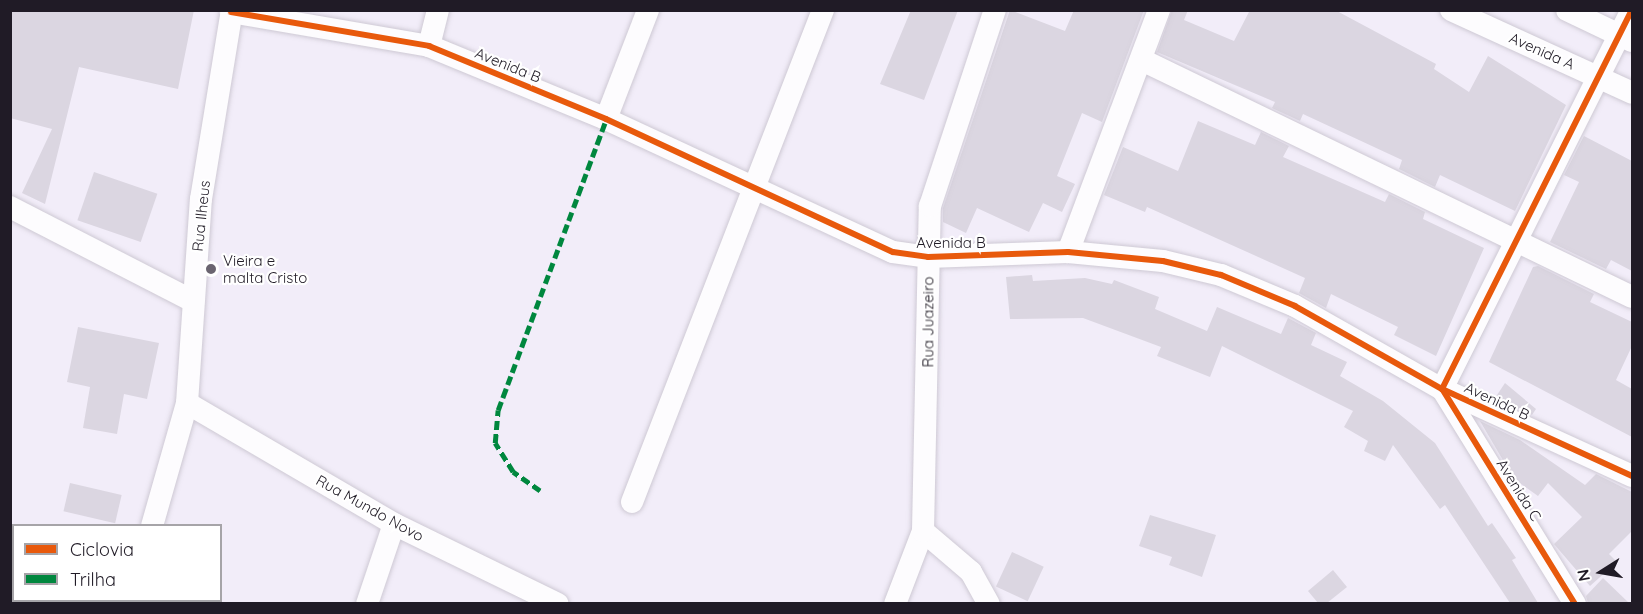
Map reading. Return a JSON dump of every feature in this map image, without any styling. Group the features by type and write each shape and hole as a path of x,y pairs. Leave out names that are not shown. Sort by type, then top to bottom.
{"street":[{"path":"429,46 438,10"},
{"path":"606,119 648,10"},
{"path":"632,502 822,10"},
{"name":"Rua Juazeiro","path":"896,603 923,531 930,206 995,10"},
{"path":"1068,252 1159,10"},
{"path":"1567,10 1626,38"},
{"path":"1442,389 1600,77 1626,38 1632,10"},
{"name":"Avenida B","path":"232,11 429,46 606,119 755,185 893,252 928,257 1068,252 1163,261 1221,275 1295,306 1442,389 1632,476"},
{"name":"Rua Ilheus","path":"152,524 188,403 201,199 232,11"},
{"name":"Avenida A","path":"1463,13 1632,93"},
{"path":"1142,60 1632,297"},
{"path":"10,207 193,301"},
{"name":"Avenida C","path":"1442,389 1575,603"},
{"name":"Rua Mundo Novo","path":"188,403 394,524 558,603"},
{"path":"367,603 394,524"},
{"path":"923,531 970,572 989,603"}],"building":[{"path":"10,10 194,10 178,89 79,67 45,204 22,193 52,129 10,118"},
{"path":"911,10 958,10 924,100 880,84"},
{"path":"1010,10 1065,31 1074,10 1144,10 1102,122 1082,113 1057,176 1075,184 1062,212 1043,203 1029,232 977,208 966,233 943,222 943,208"},
{"path":"1172,10 1188,10 1184,20 1234,41 1250,10 1335,10 1436,64 1434,69 1469,92 1488,56 1566,105 1515,211 1440,175 1435,187 1399,169 1402,160 1303,114 1300,121 1272,108 1275,102 1157,52"},
{"path":"1198,121 1255,145 1261,132 1289,146 1283,157 1385,202 1389,194 1425,212 1423,219 1484,248 1436,356 1394,335 1398,327 1331,294 1326,308 1299,293 1305,278 1147,207 1145,212 1104,195 1123,147 1178,171"},
{"path":"1584,136 1632,161 1632,271 1611,260 1606,269 1550,242 1579,182 1564,175"},
{"path":"94,172 157,194 141,242 77,220"},
{"path":"1538,266 1594,294 1590,302 1632,322 1632,346 1616,380 1632,389 1632,437 1489,362 1533,267"},
{"path":"1032,275 1033,281 1085,278 1112,284 1114,280 1159,297 1155,309 1207,331 1217,307 1281,334 1288,318 1316,333 1311,345 1347,362 1340,376 1383,401 1435,443 1488,526 1492,523 1516,558 1512,560 1538,603 1510,603 1445,505 1440,509 1393,445 1385,461 1364,451 1368,441 1344,427 1353,411 1222,346 1210,377 1157,356 1161,347 1083,318 1010,319 1006,277"},
{"path":"78,327 159,343 147,399 124,394 117,434 83,428 90,387 67,382"},
{"path":"1505,383 1536,409 1532,415 1495,398"},
{"path":"1480,421 1520,440 1585,485 1596,474 1632,492 1632,531 1609,554 1617,562 1590,586 1554,544 1582,517 1548,483 1538,496 1514,479"},
{"path":"70,483 122,495 115,523 63,511"},
{"path":"1150,515 1216,535 1202,577 1169,565 1172,557 1139,546"},
{"path":"1012,552 1044,567 1028,601 996,586"},
{"path":"1333,570 1347,587 1327,603 1318,603 1308,591"},
{"path":"1603,578 1629,603 1588,603 1586,596"}],"marked path":[{"path":"540,491 513,472 495,443 498,410 606,119"}],"cycle path":[{"path":"1575,604 1442,389 1632,10"},
{"path":"231,12 429,46 606,119 893,252 928,257 1068,252 1163,261 1221,275 1295,306 1442,389 1632,476"}],"place":[{"name":"Vieira e malta Cristo","path":"211,269"}]}
